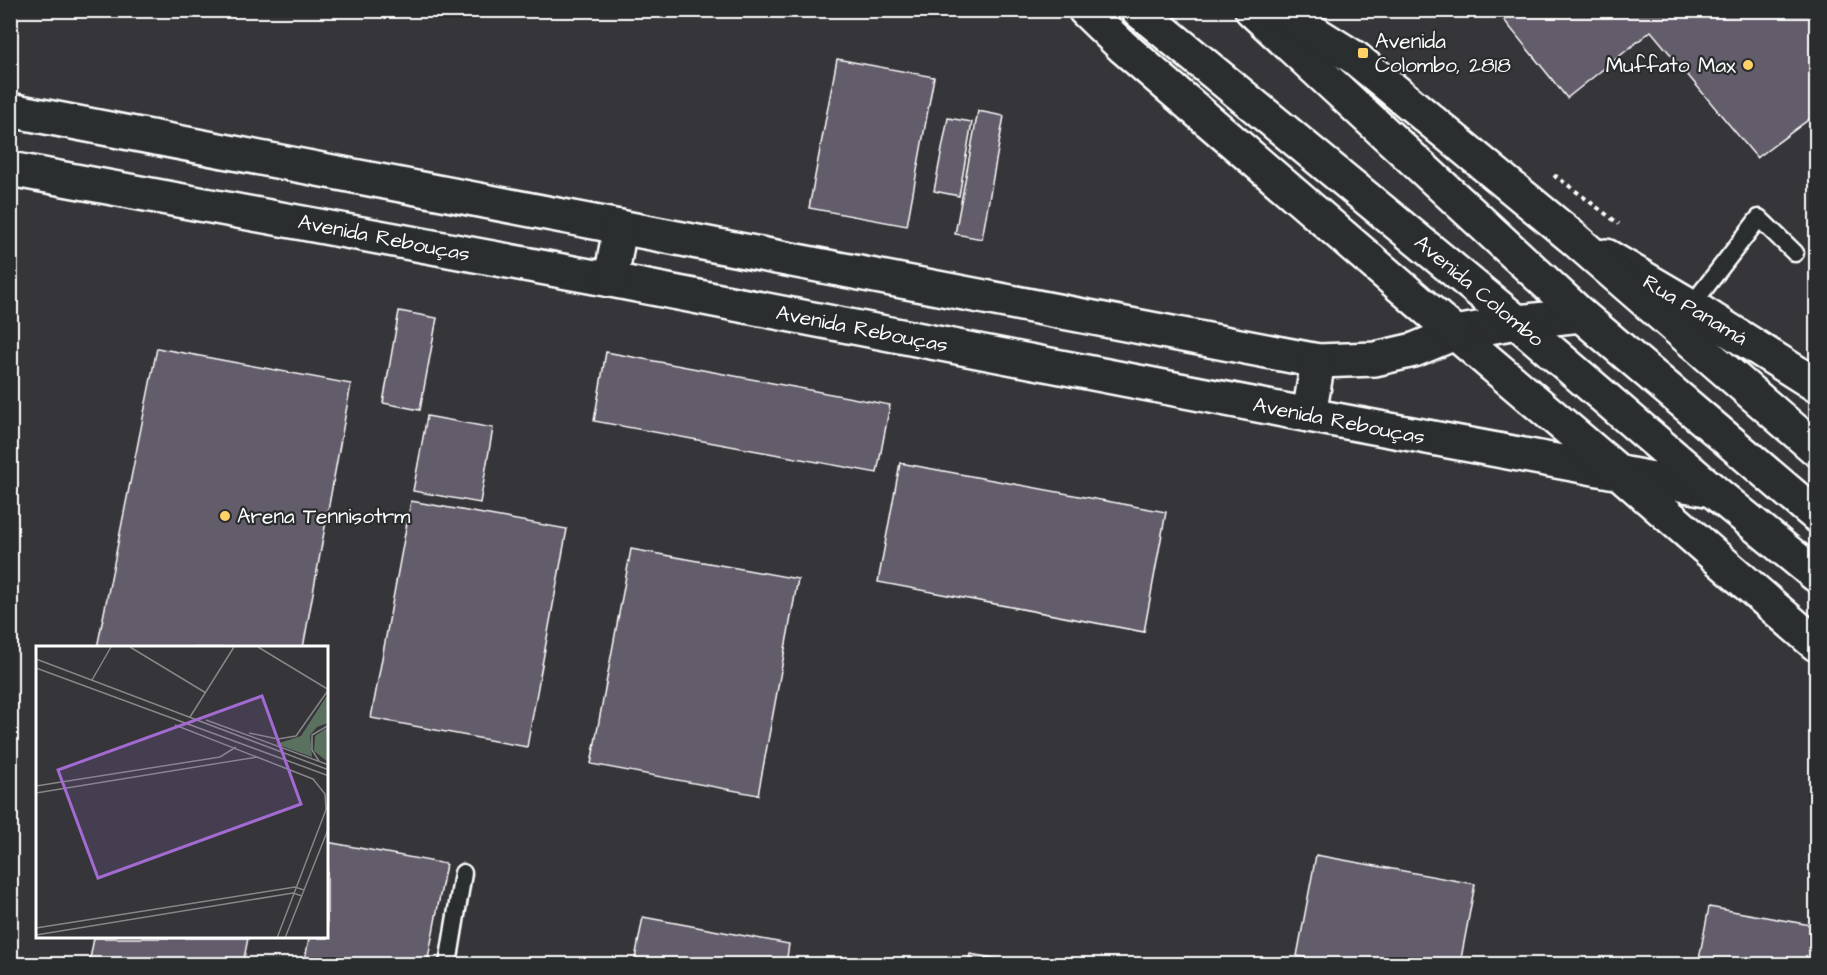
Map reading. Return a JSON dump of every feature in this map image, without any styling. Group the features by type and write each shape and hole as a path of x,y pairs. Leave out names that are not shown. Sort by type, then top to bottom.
{"main road":[{"path":"1085,10 1122,46 1816,644"},
{"name":"Avenida Colombo","path":"1138,10 1517,322 1712,490 1816,575"},
{"path":"1252,10 1581,315 1816,514"},
{"path":"1278,10 1355,58 1572,237 1816,448"},
{"path":"10,110 1318,361 1375,358 1414,350 1455,333 1517,322 1581,315"},
{"name":"Avenida Rebouças","path":"10,169 611,280 1308,415 1712,490"},
{"path":"611,280 620,227"},
{"name":"Rua Panamá","path":"1572,237 1691,306 1816,385"},
{"path":"1308,415 1318,361"}],"lane":[{"path":"1691,306 1759,218 1796,253"},
{"path":"448,964 463,873"}],"building":[{"name":"Muffato Max","path":"1496,10 1816,10 1816,114 1757,158 1651,31 1567,98"},
{"path":"837,59 934,77 907,226 809,208"},
{"path":"978,111 1004,116 982,239 955,234"},
{"path":"948,118 972,122 959,196 934,191"},
{"path":"399,311 437,318 420,410 383,403"},
{"name":"Arena Tennisotrm","path":"157,348 351,384 303,646 97,646"},
{"path":"606,352 890,405 877,473 594,421"},
{"path":"427,416 493,428 480,503 413,491"},
{"path":"900,463 1166,512 1144,632 878,582"},
{"path":"411,501 567,529 527,747 371,718"},
{"path":"631,549 798,579 758,795 591,764"},
{"path":"328,842 446,864 427,964 304,964 309,939 328,939"},
{"path":"1316,855 1475,884 1460,964 1342,964 1297,956"},
{"path":"1709,907 1816,926 1816,964 1698,964"},
{"path":"643,917 789,944 786,964 634,964"},
{"path":"94,939 248,939 243,964 89,964"},
{"path":"970,954 1027,964 968,964"}],"place":[{"name":"Avenida Colombo, 2818","path":"1363,53"},
{"name":"Muffato Max","path":"1748,65"},
{"name":"Arena Tennisotrm","path":"225,516"}]}
